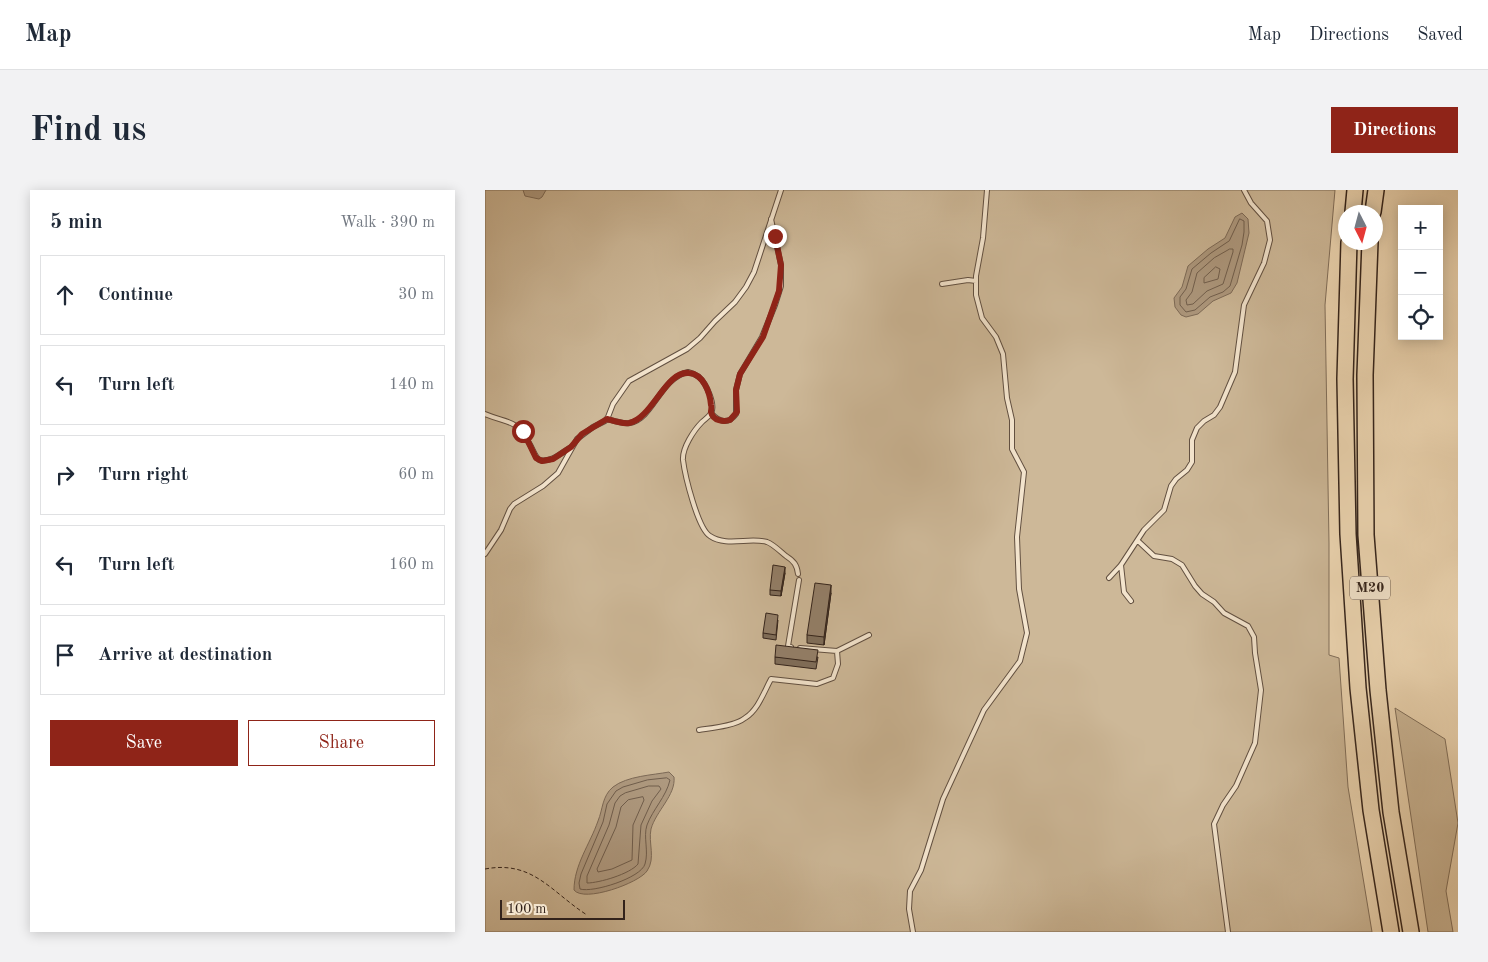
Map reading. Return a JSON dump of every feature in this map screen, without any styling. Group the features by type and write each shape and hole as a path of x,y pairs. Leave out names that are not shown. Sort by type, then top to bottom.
{"highway":[{"path":"1354,205 1355,190"},
{"path":"1374,205 1376,190"},
{"name":"M20","path":"1349,250 1345,379 1348,534 1358,688 1371,810 1391,932"},
{"name":"M20","path":"1370,250 1365,375 1366,535 1378,690 1391,812 1411,932"}],"lane":[{"path":"485,554 501,530 510,509 519,500 553,478 561,468 571,447 582,434 607,419 613,404 629,381 687,349 735,302 754,272 781,190"},
{"path":"913,932 909,909 910,891 921,870 930,837 947,789 984,710 1020,660 1027,633 1019,589 1017,537 1024,472 1012,449 1012,420 1007,398 1003,354 996,337 979,311 976,295 975,281 983,238 987,190"},
{"path":"1109,578 1121,565 1144,530 1164,510 1173,482 1192,462 1194,434 1200,424 1214,416 1221,407 1235,372 1244,305 1264,263 1270,240 1267,221 1251,203 1244,190"},
{"path":"607,419 626,423 641,417 669,384 680,374 688,372 698,376 705,385 710,397 711,413 716,418 724,422 730,420 736,414 737,385 740,374 763,337 781,286 782,270 771,219"},
{"path":"942,284 968,280 975,281"},
{"path":"711,413 699,426 683,456 686,476 697,515 705,531 713,538 768,542 794,562 798,574"},
{"path":"485,414 518,426 523,431 539,460 548,461 553,459 571,447"},
{"path":"1138,541 1154,556 1172,559 1182,565 1202,594 1214,602 1224,613 1248,626 1254,637 1261,690 1255,743 1239,780 1214,824 1228,932"},
{"path":"1121,565 1124,592 1131,601"},
{"path":"799,580 788,646 837,651 869,634"},
{"path":"699,730 744,720 754,710 771,679 817,684 833,678 838,664 837,651"}],"path":[{"path":"485,869 523,870 536,876 587,915"}],"shaded area":[{"path":"485,190 1335,190 1325,305 1329,655 1339,658 1348,787 1372,932 485,932"},
{"path":"1395,708 1445,739 1458,823 1446,891 1453,932 1428,932"}],"water":[{"path":"523,190 546,190 539,199 525,196"},
{"path":"1242,213 1248,219 1249,233 1237,283 1231,293 1213,301 1198,314 1186,317 1181,315 1175,307 1174,298 1182,287 1188,266 1225,238 1235,217"},
{"path":"669,772 674,777 674,784 651,829 651,861 647,871 634,881 611,890 589,894 574,890 579,863 595,830 609,791 625,780"}],"building":[{"path":"773,565 785,567 781,591 770,590"},
{"path":"815,583 831,585 824,637 807,635"},
{"path":"766,613 778,615 776,635 763,633"},
{"path":"776,645 818,650 816,662 775,657"}],"route":[{"path":"523,431 536,458 548,461 571,447 582,434 607,419 626,423 641,417 669,384 680,374 688,372 698,376 705,385 710,397 711,413 716,418 724,422 734,417 737,412 736,390 740,374 763,337 779,291 781,265 775,236"}]}
